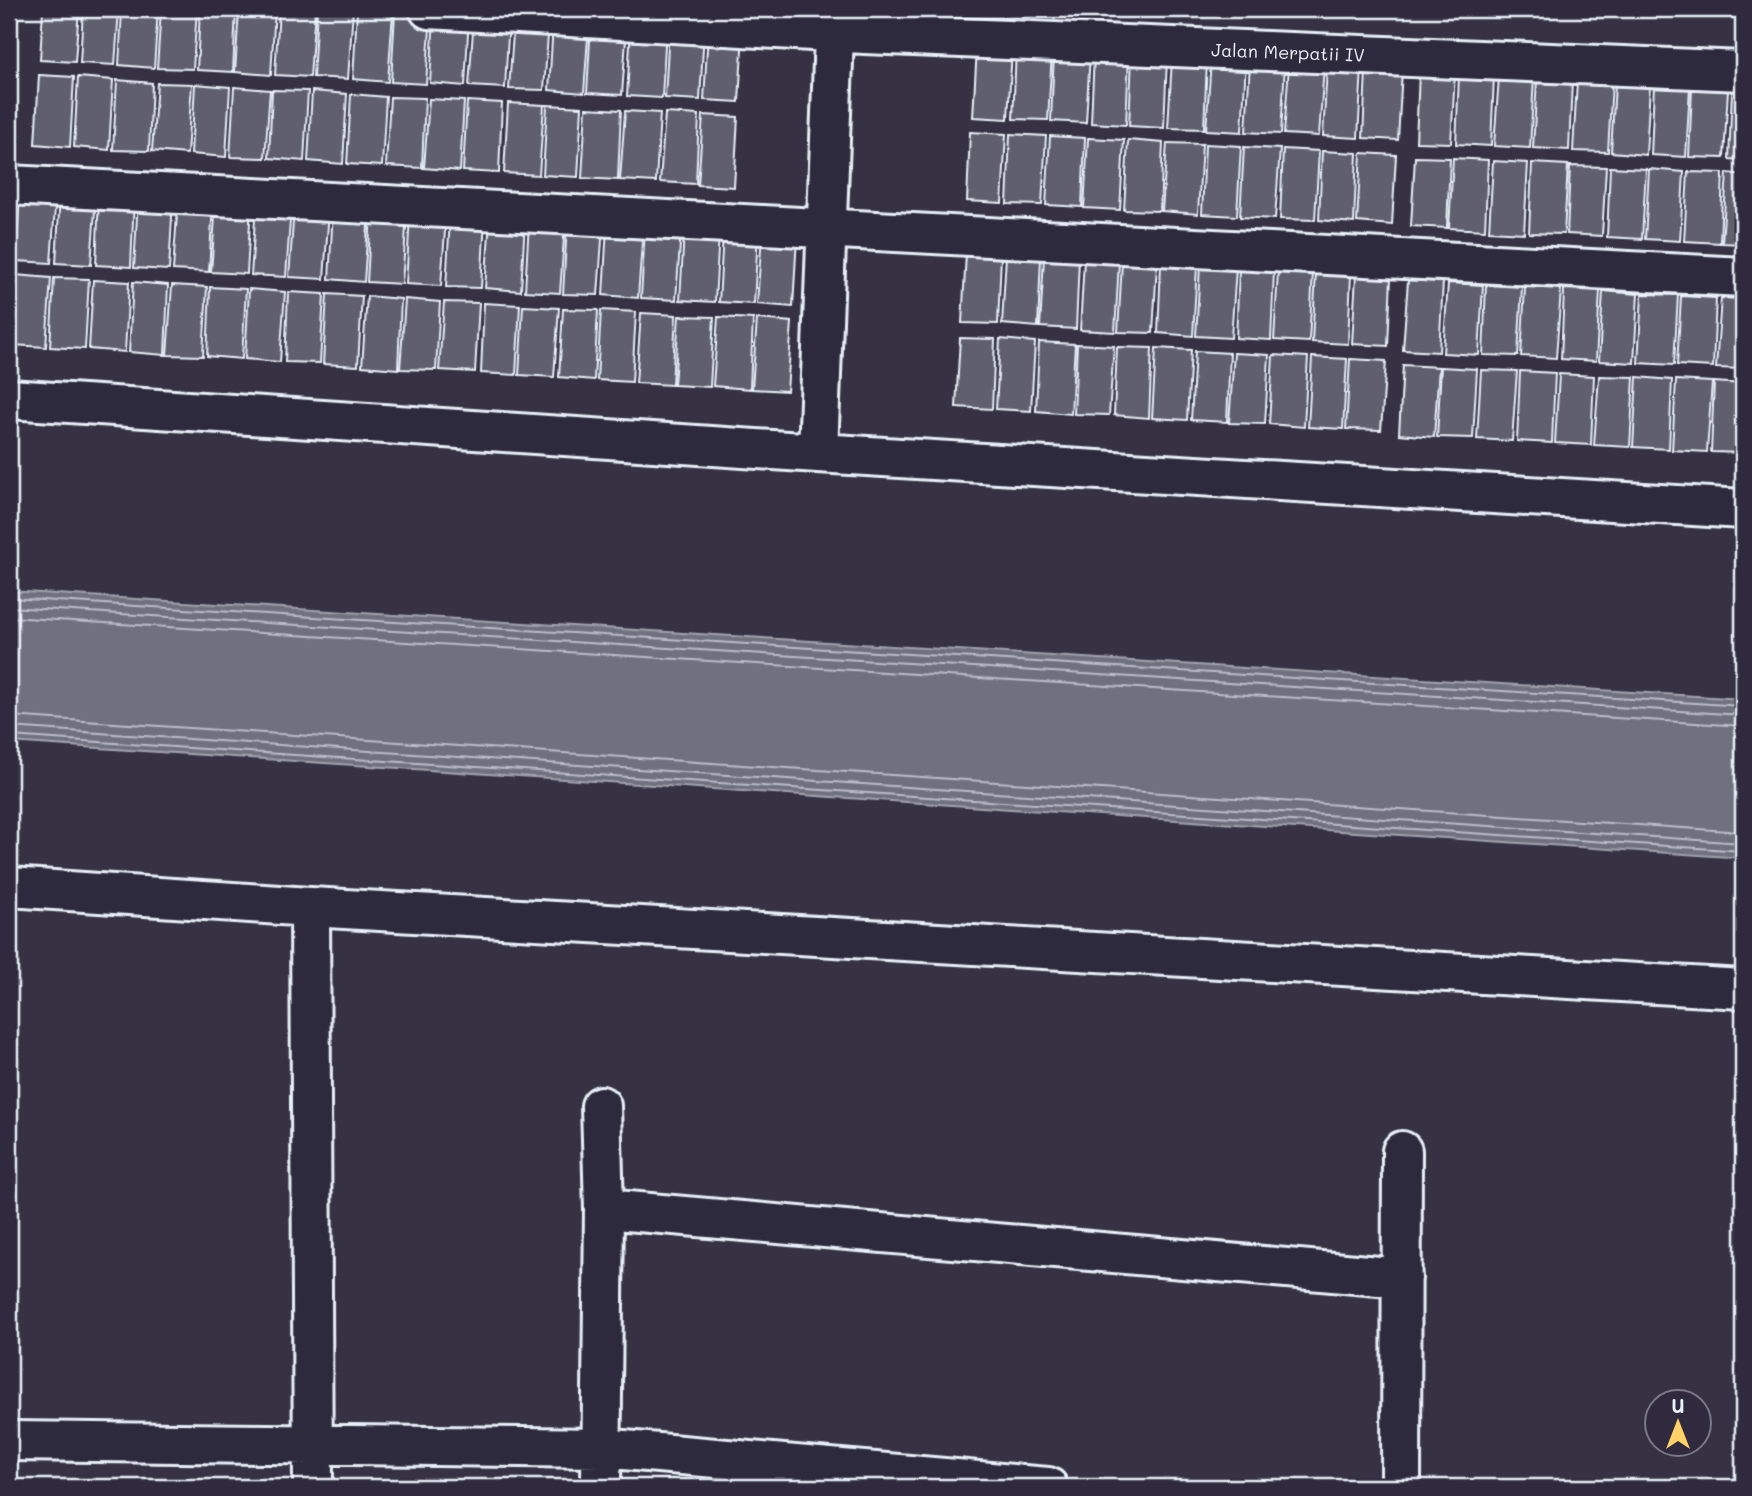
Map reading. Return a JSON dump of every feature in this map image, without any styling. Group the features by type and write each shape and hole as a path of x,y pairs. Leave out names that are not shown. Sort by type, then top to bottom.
{"street":[{"name":"Jalan Merpatii IV","path":"429,9 834,20 1743,71"},
{"path":"818,453 834,20"},
{"path":"9,185 1743,277"},
{"path":"9,399 818,453 1743,509"},
{"path":"9,887 310,907 1743,989"},
{"path":"310,907 313,1487"},
{"path":"601,1106 604,1209 601,1487"},
{"path":"1401,1487 1402,1151"},
{"path":"604,1209 1402,1278"},
{"path":"9,1441 601,1448 1048,1487"}],"water":[{"path":"9,591 1743,699 1743,858 9,742"}],"building":[{"path":"43,9 79,9 75,62 40,60"},
{"path":"83,9 119,9 115,65 80,63"},
{"path":"122,9 158,9 154,68 119,65"},
{"path":"161,9 197,9 193,69 157,68"},
{"path":"200,9 236,9 233,72 197,70"},
{"path":"239,9 275,9 271,75 235,72"},
{"path":"279,9 315,9 310,77 275,75"},
{"path":"317,9 353,10 348,79 313,77"},
{"path":"1596,9 1632,9 1631,12"},
{"path":"1634,9 1670,9 1669,14 1634,12"},
{"path":"1674,9 1710,9 1709,16 1674,15"},
{"path":"1713,9 1743,9 1743,18 1713,16"},
{"path":"357,10 393,12 388,82 353,79"},
{"path":"395,12 431,15 426,84 391,82"},
{"path":"434,15 469,16 465,86 430,83"},
{"path":"474,16 509,19 505,88 469,86"},
{"path":"514,19 549,21 544,90 509,89"},
{"path":"553,22 589,23 584,93 549,90"},
{"path":"591,23 627,26 622,95 587,93"},
{"path":"631,26 666,28 662,98 627,96"},
{"path":"669,29 704,30 700,100 665,98"},
{"path":"708,30 743,32 739,102 704,100"},
{"path":"977,47 1012,49 1008,119 973,117"},
{"path":"1016,49 1052,52 1048,120 1013,119"},
{"path":"1054,52 1090,53 1086,123 1051,121"},
{"path":"1094,53 1129,56 1126,125 1091,123"},
{"path":"1132,56 1167,58 1164,128 1129,126"},
{"path":"1172,58 1207,60 1204,129 1168,128"},
{"path":"1211,60 1246,62 1242,132 1206,130"},
{"path":"1250,62 1285,65 1281,134 1246,132"},
{"path":"1289,65 1324,67 1319,136 1284,134"},
{"path":"1327,67 1362,68 1358,138 1323,136"},
{"path":"1366,68 1402,70 1398,140 1363,138"},
{"path":"1419,72 1455,74 1451,143 1416,142"},
{"path":"39,75 74,77 70,147 35,144"},
{"path":"1459,75 1494,76 1491,146 1456,144"},
{"path":"1499,76 1534,78 1530,148 1494,146"},
{"path":"78,77 113,80 109,150 74,147"},
{"path":"1537,79 1572,81 1569,150 1533,148"},
{"path":"117,80 152,83 149,151 113,150"},
{"path":"1577,81 1612,83 1608,152 1573,151"},
{"path":"157,83 192,84 187,154 152,151"},
{"path":"1615,83 1650,85 1646,155 1611,152"},
{"path":"195,84 230,87 226,157 191,154"},
{"path":"1654,85 1690,87 1686,157 1651,155"},
{"path":"234,87 270,90 265,158 230,157"},
{"path":"1692,88 1728,90 1724,158 1689,157"},
{"path":"272,90 308,91 304,161 269,158"},
{"path":"1732,90 1743,90 1743,160 1729,159"},
{"path":"312,91 347,94 343,164 308,161"},
{"path":"351,94 386,97 382,166 347,164"},
{"path":"390,97 425,98 422,168 386,166"},
{"path":"429,99 464,101 460,171 424,168"},
{"path":"467,101 502,103 499,173 463,171"},
{"path":"508,103 544,105 539,175 504,173"},
{"path":"547,105 582,107 578,177 543,175"},
{"path":"586,108 621,110 618,180 582,178"},
{"path":"625,111 660,113 656,182 620,180"},
{"path":"665,113 699,115 696,184 660,182"},
{"path":"703,115 738,117 734,187 698,185"},
{"path":"970,132 1006,134 1002,203 967,201"},
{"path":"1010,134 1046,136 1042,205 1007,204"},
{"path":"1050,136 1085,138 1082,207 1046,205"},
{"path":"1088,138 1124,140 1120,210 1084,208"},
{"path":"1128,140 1163,143 1160,211 1124,210"},
{"path":"1167,143 1202,144 1198,214 1162,211"},
{"path":"1205,144 1241,146 1237,216 1202,214"},
{"path":"1244,147 1280,149 1275,219 1240,217"},
{"path":"1283,149 1319,151 1315,220 1280,219"},
{"path":"1322,151 1357,153 1354,223 1319,220"},
{"path":"1361,153 1396,155 1392,225 1357,222"},
{"path":"1415,157 1450,158 1447,228 1411,226"},
{"path":"1453,158 1488,160 1485,230 1449,228"},
{"path":"1493,161 1528,163 1524,233 1489,231"},
{"path":"1532,163 1568,165 1564,234 1529,233"},
{"path":"1570,166 1606,167 1602,236 1567,234"},
{"path":"1610,167 1646,169 1642,239 1607,237"},
{"path":"1649,169 1684,172 1680,241 1645,239"},
{"path":"1688,172 1723,173 1720,243 1684,241"},
{"path":"1727,173 1743,175 1743,244 1722,243"},
{"path":"20,191 56,193 51,263 16,261"},
{"path":"60,194 96,196 91,265 56,263"},
{"path":"99,196 134,198 131,267 96,265"},
{"path":"138,198 173,200 169,270 134,268"},
{"path":"178,201 213,203 209,272 173,270"},
{"path":"216,203 251,205 247,274 211,272"},
{"path":"256,205 291,207 286,277 251,275"},
{"path":"294,208 329,210 324,279 289,277"},
{"path":"333,210 369,212 364,282 329,279"},
{"path":"371,212 407,214 402,284 367,282"},
{"path":"410,214 446,217 441,286 406,284"},
{"path":"450,217 485,219 481,288 446,287"},
{"path":"490,219 525,221 521,291 485,288"},
{"path":"529,221 565,224 560,293 525,291"},
{"path":"567,224 603,226 598,295 563,294"},
{"path":"607,226 643,228 638,298 603,295"},
{"path":"645,228 681,231 676,300 641,298"},
{"path":"684,231 719,233 715,302 680,300"},
{"path":"723,233 758,234 754,304 719,302"},
{"path":"762,234 797,237 793,307 757,304"},
{"path":"966,253 1001,256 998,324 962,323"},
{"path":"1006,256 1041,257 1038,327 1002,324"},
{"path":"1044,257 1079,259 1076,329 1040,327"},
{"path":"1084,260 1119,262 1115,332 1080,330"},
{"path":"1122,262 1157,264 1153,333 1118,332"},
{"path":"1161,264 1197,266 1193,336 1158,333"},
{"path":"1200,266 1236,268 1231,338 1196,336"},
{"path":"1239,269 1274,271 1271,340 1236,338"},
{"path":"1278,271 1313,272 1309,342 1274,340"},
{"path":"1316,272 1351,274 1348,344 1312,342"},
{"path":"15,275 51,278 46,347 12,345"},
{"path":"1356,275 1391,277 1388,346 1352,344"},
{"path":"54,278 89,279 85,349 50,347"},
{"path":"93,280 129,282 125,352 89,349"},
{"path":"1408,280 1443,282 1439,352 1403,350"},
{"path":"133,282 168,285 165,355 129,352"},
{"path":"1448,283 1483,285 1479,355 1443,353"},
{"path":"172,285 207,287 203,356 167,355"},
{"path":"1486,285 1522,287 1518,356 1483,355"},
{"path":"210,287 246,289 242,359 207,356"},
{"path":"1525,287 1561,289 1556,358 1521,356"},
{"path":"249,289 285,292 280,362 245,359"},
{"path":"1564,289 1600,291 1596,361 1561,359"},
{"path":"1603,291 1638,294 1634,363 1599,361"},
{"path":"288,292 324,294 320,363 285,362"},
{"path":"327,294 362,296 358,366 323,364"},
{"path":"1642,294 1678,295 1674,365 1638,363"},
{"path":"367,296 401,299 398,369 362,366"},
{"path":"1681,296 1716,298 1713,367 1677,365"},
{"path":"1721,298 1743,299 1743,369 1716,368"},
{"path":"405,299 440,302 436,370 400,369"},
{"path":"444,302 479,303 475,372 439,370"},
{"path":"484,303 520,305 516,375 481,373"},
{"path":"523,306 559,308 554,377 519,375"},
{"path":"563,309 598,310 594,380 559,377"},
{"path":"601,310 636,312 632,382 597,380"},
{"path":"641,313 676,315 672,385 636,383"},
{"path":"679,316 714,317 710,387 674,385"},
{"path":"718,317 753,319 750,389 713,386"},
{"path":"757,319 792,322 787,391 752,389"},
{"path":"960,338 995,339 992,409 956,407"},
{"path":"1000,339 1035,342 1031,411 996,409"},
{"path":"1039,342 1075,344 1071,414 1036,411"},
{"path":"1077,344 1114,346 1109,415 1074,414"},
{"path":"1117,347 1152,348 1149,418 1114,415"},
{"path":"1156,348 1191,350 1187,420 1152,418"},
{"path":"1195,351 1230,353 1227,422 1191,420"},
{"path":"1234,353 1269,355 1265,424 1229,423"},
{"path":"1273,355 1308,357 1304,427 1269,424"},
{"path":"1312,357 1347,359 1343,429 1308,427"},
{"path":"1350,359 1386,361 1381,430 1346,429"},
{"path":"1403,365 1439,367 1434,437 1399,434"},
{"path":"1441,367 1477,369 1473,438 1437,437"},
{"path":"1481,370 1517,371 1512,441 1477,439"},
{"path":"1520,371 1555,373 1552,443 1517,441"},
{"path":"1559,374 1594,376 1591,445 1555,443"},
{"path":"1599,376 1634,377 1630,447 1594,445"},
{"path":"1637,377 1672,380 1669,449 1633,447"},
{"path":"1676,380 1712,382 1707,452 1672,450"},
{"path":"1714,382 1743,384 1743,453 1711,452"}]}
